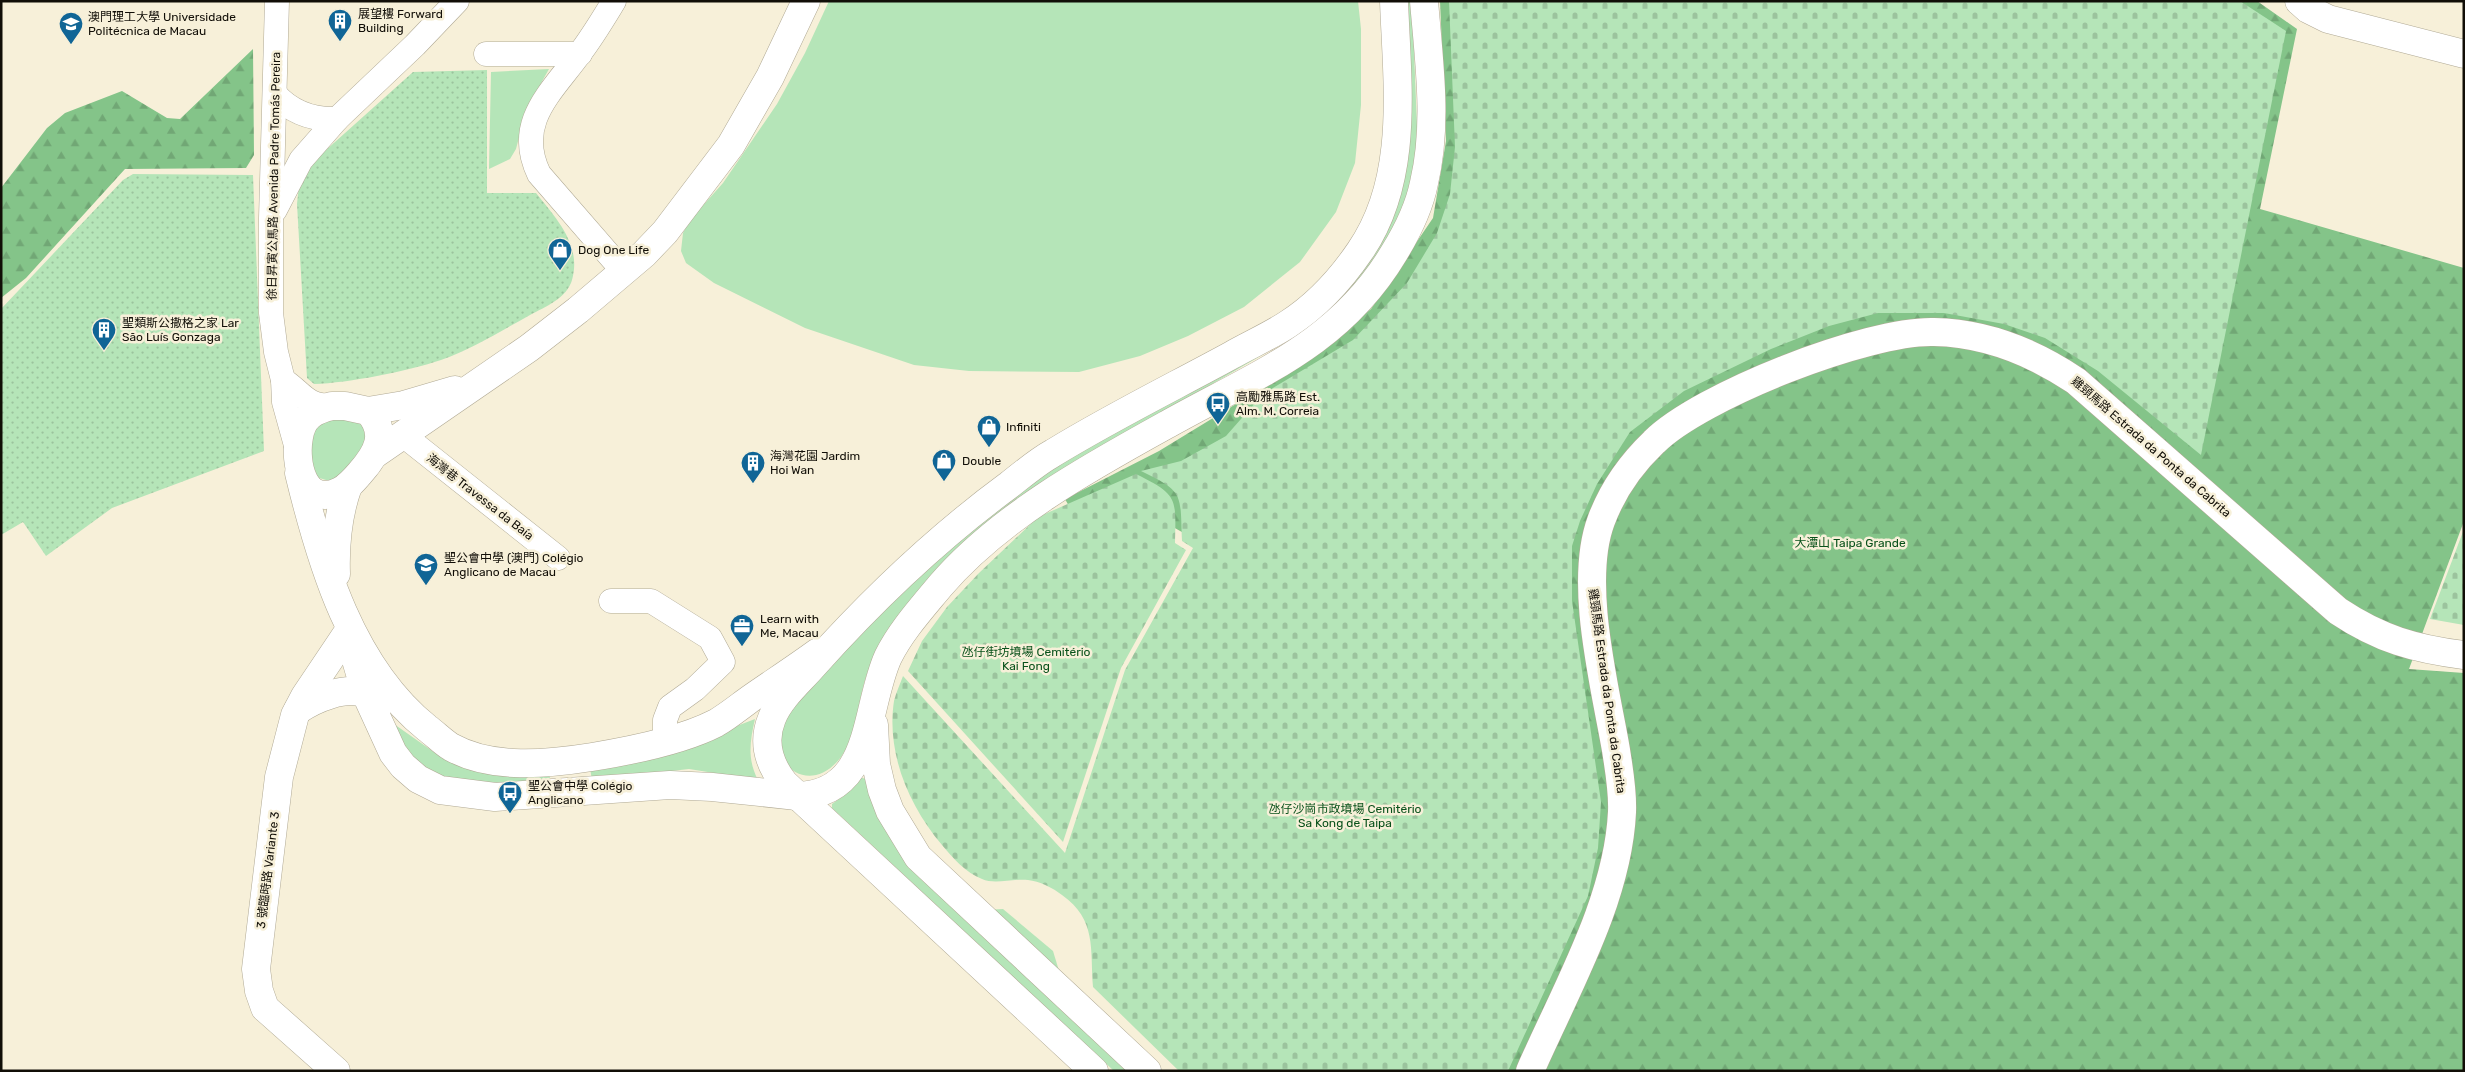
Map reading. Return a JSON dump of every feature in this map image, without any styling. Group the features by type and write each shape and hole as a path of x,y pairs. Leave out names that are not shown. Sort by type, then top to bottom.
{"street":[{"name":"徐日昇寅公馬路 Avenida Padre Tomás Pereira","path":"277,1 271,218 271,313 276,352 283,380 284,402 315,533 337,595 350,629 370,664 393,696 412,716 451,747 490,760 556,762 618,753 665,741 715,723 836,640"},
{"path":"271,218 301,160 337,119 416,45 457,1"},
{"path":"614,1 580,54 556,83 536,114 531,130 532,159 540,174 624,272"},
{"path":"332,406 320,408 304,421 298,461 314,492 325,495 341,491 348,486 375,454 529,348 624,272 665,232 731,145 770,78 806,1"},
{"path":"1094,1071 797,796 773,770 768,755 768,738 772,718 785,698 836,640 916,560 982,504 1051,454 1289,324 1333,287 1362,249 1381,210 1394,166 1398,108 1394,1"},
{"path":"1147,1071 918,857 890,811 882,790 873,738 875,699 887,660 913,618 945,580 994,535 1047,494 1169,423 1302,351 1339,323 1367,294 1401,241 1414,213 1424,183 1430,149 1431,114 1424,1"},
{"path":"2299,1 2308,9 2328,19 2464,54"},
{"path":"486,54 580,54"},
{"path":"274,94 284,104 305,114 322,120 337,119"},
{"name":"雞頸馬路 Estrada da Ponta da Cabrita","path":"1530,1071 1605,899 1615,864 1620,834 1622,810 1620,779 1594,610 1592,577 1600,523 1623,478 1655,440 1695,412 1750,386 1829,353 1871,340 1931,332 1963,334 1994,340 2052,365 2076,381 2338,611 2361,626 2387,639 2416,648 2464,656"},
{"path":"283,380 307,401 314,404 345,406 368,411 404,405 475,384"},
{"path":"368,411 374,417 380,430 379,445 375,454"},
{"name":"海灣巷 Travessa da Baía","path":"403,435 558,558"},
{"name":"徐日昇寅公馬路 Avenida Padre Tomás Pereira","path":"337,595 338,531 341,505 348,486"},
{"path":"611,601 651,601 710,638 723,662 695,689 670,706 665,720 665,741"},
{"name":"徐日昇寅公馬路 Avenida Padre Tomás Pereira","path":"350,629 356,666 366,694 385,738 403,766 418,779 440,790 484,797 670,785 814,796 831,789 842,781 852,769 861,748 875,699"},
{"name":"3 號臨時路 Variante 3","path":"336,1071 265,1008 259,991 256,969 279,777 298,710 350,629"},
{"path":"298,710 313,701 350,691 366,694 406,724 451,747"},
{"path":"556,762 567,768 571,774 573,781 571,788 565,793"}],"green space":[{"path":"829,1 1358,1 1361,29 1361,105 1355,163 1336,212 1300,262 1244,307 1188,336 1140,356 1079,372 969,371 914,365 805,328 714,283 686,263 681,251 683,233 690,220 723,183 777,104 805,53"},
{"path":"1404,1 1412,1 1417,126 1414,181 1402,219 1356,291 1319,322 1057,474 880,646 866,677 851,738 841,757 830,768 819,774 808,776 798,773 790,767 783,758 780,746 782,724 789,710 929,562 1048,468 1254,353 1373,250"},
{"name":"大潭山 Taipa Grande","path":"1440,1 2257,1 2297,29 2260,209 2464,268 2464,521 2409,669 2464,673 2464,1071 1352,1071 1205,545 1157,518 1075,517 1065,499 1159,451 1313,357 1371,309 1433,218 1446,141"},
{"name":"氹仔沙崗市政墳場 Cemitério Sa Kong de Taipa","path":"1449,1 2240,1 2286,31 2201,455 2098,371 2045,338 2004,324 1944,313 1878,313 1829,326 1771,349 1684,391 1630,432 1597,484 1580,521 1572,546 1572,601 1601,802 1598,848 1588,896 1508,1071 1179,1071 1093,987 1090,936 1081,915 1073,905 1062,895 1037,882 1023,880 987,881 976,876 955,860 930,830 910,796 897,759 892,721 894,701 903,676 1065,853 1125,670 1193,548 1182,541 1180,504 1173,490 1166,484 1141,471 1181,461 1226,436 1263,394 1353,340 1407,283 1437,233 1450,194 1455,147"},
{"path":"253,49 254,155 246,168 125,169 26,278 1,298 1,188 47,128 65,113 122,91 167,118 180,119"},
{"path":"549,69 526,110 516,149 510,159 489,169 491,72"},
{"path":"487,70 487,193 536,193 559,222 570,244 574,267 569,286 560,297 549,305 453,356 378,376 314,384 307,378 297,204 299,185 306,168 413,72"},
{"path":"133,174 253,175 264,451 112,508 46,556 23,522 1,535 1,309 123,180"},
{"path":"325,419 359,419 367,432 361,456 334,480 316,477 309,462 312,432"},
{"name":"氹仔街坊墳場 Cemitério Kai Fong","path":"1136,474 1160,487 1172,499 1175,516 1175,543 1186,550 1121,668 1063,842 908,671 922,641 947,607 979,573 1038,517"},
{"path":"2464,529 2464,625 2430,619"},
{"path":"755,719 750,750 752,765 758,780 689,769 592,780 590,768 685,746"},
{"path":"394,724 438,755 461,763 547,772 550,777 547,784 496,785 478,784 445,777 429,771 412,757"},
{"path":"859,777 866,779 1130,1071 1114,1071 832,808 832,804 842,797"},
{"path":"1003,909 1053,951 1060,974 985,910"}],"place":[{"name":"展望樓 Forward Building","path":"340,42"},
{"name":"澳門理工大學 Universidade Politécnica de Macau","path":"71,45"},
{"name":"Dog One Life","path":"560,271"},
{"name":"聖類斯公撒格之家 Lar São Luís Gonzaga","path":"104,351"},
{"name":"高勵雅馬路 Est. Alm. M. Correia","path":"1218,425"},
{"name":"Infiniti","path":"989,448"},
{"name":"Double","path":"944,482"},
{"name":"海灣花園 Jardim Hoi Wan","path":"753,484"},
{"name":"聖公會中學 (澳門) Colégio Anglicano de Macau","path":"426,586"},
{"name":"Learn with Me, Macau","path":"742,647"},
{"name":"聖公會中學 Colégio Anglicano","path":"510,814"}]}
